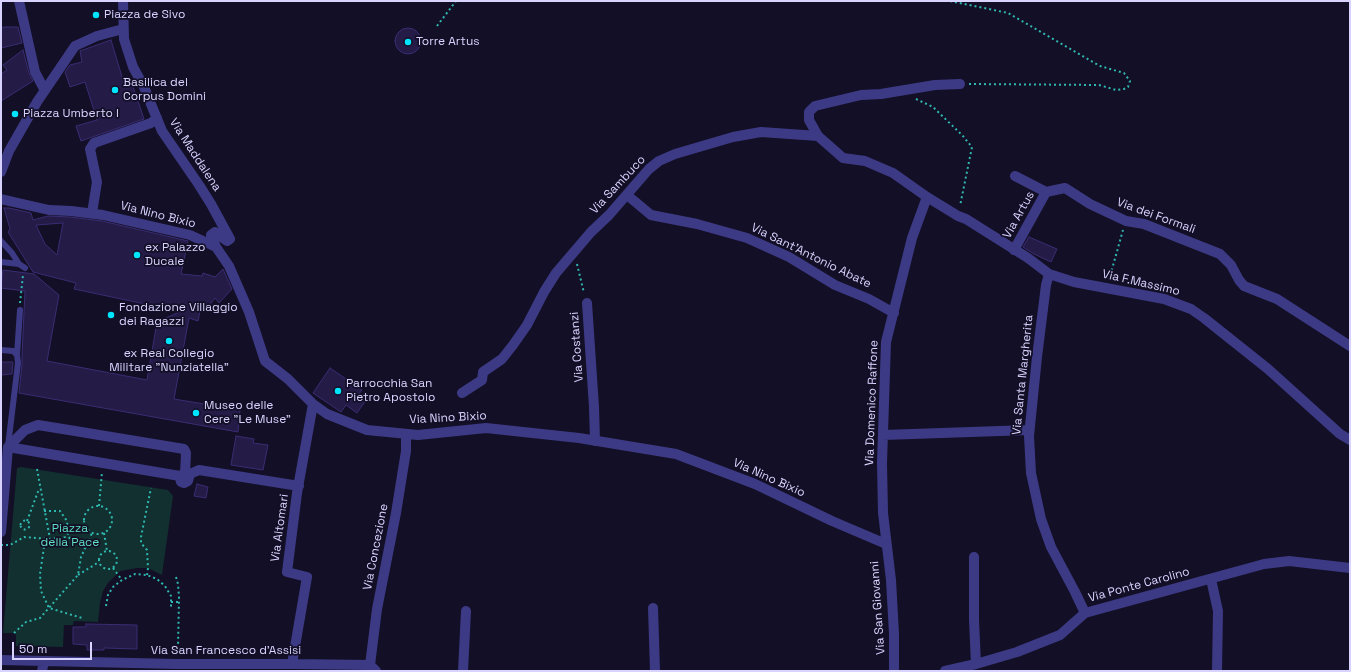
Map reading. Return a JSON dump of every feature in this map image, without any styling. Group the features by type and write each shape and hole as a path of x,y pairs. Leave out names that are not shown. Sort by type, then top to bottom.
{"street":[{"path":"19,1 35,72 44,89"},
{"name":"Via Maddalena","path":"123,1 124,39 133,68 144,87 162,131 211,204 230,239 227,241 215,232 211,235 216,247"},
{"path":"1,172 10,151 44,89 75,46 97,36 123,29"},
{"path":"927,197 893,173 865,161 843,158 818,136 809,120 809,112 815,106 861,95 960,84"},
{"path":"92,213 97,182 90,149 94,143 151,123 156,118"},
{"name":"Via Sambuco","path":"462,393 482,380 483,372 502,359 527,325 544,292 556,273 591,232 609,215 649,169 660,161 675,154 732,137 761,132 818,136"},
{"path":"1015,176 1046,192"},
{"name":"Via dei Formali","path":"1046,192 1065,188 1090,204 1126,221 1144,224 1220,254 1231,265 1244,286 1277,299 1350,346"},
{"name":"Via Artus","path":"1014,250 1046,192"},
{"name":"Via Sant'Antonio Abate","path":"627,195 651,215 697,224 747,238 789,257 835,285 894,313"},
{"name":"Via F.Massimo","path":"927,197 958,216 966,219 1028,258 1049,274 1074,282 1164,299 1190,309 1268,369 1340,434 1350,440"},
{"name":"Via Domenico Raffone","path":"886,544 883,513 883,435 886,342 912,238 927,197"},
{"name":"Via Nino Bixio","path":"1,199 49,210 92,213 190,235 216,247 229,266 249,312 265,361 288,379 313,404 328,414 367,430 418,435 486,428 595,441 676,454 755,484 832,522 886,544"},
{"name":"Via Santa Margherita","path":"1049,274 1046,285 1029,430 1031,473 1041,519 1051,547 1085,613"},
{"name":"Via Costanzi","path":"587,303 595,441"},
{"name":"Via Altomari","path":"292,664 307,578 287,572 299,486 313,404"},
{"path":"1,532 8,447 25,430 38,425 184,449 186,453 185,476"},
{"path":"883,435 1029,430"},
{"name":"Via Concezione","path":"373,668 377,609 405,459 406,434"},
{"path":"8,447 185,476 199,470 299,486"},
{"name":"Via San Giovanni","path":"886,544 891,580 894,634 894,671"},
{"path":"974,557 976,664"},
{"name":"Via Ponte Carolino","path":"945,671 1017,652 1060,635 1085,613 1264,564 1289,560 1350,568"},
{"path":"1211,579 1218,611 1217,671"},
{"path":"653,608 655,671"},
{"path":"463,671 466,611"},
{"name":"Via San Francesco d'Assisi","path":"1,660 43,666 167,668 292,664 373,668"}],"lane":[{"path":"1,241 22,266"},
{"path":"1,262 22,266"},
{"path":"8,447 18,363 17,355 20,310"},
{"path":"1,350 13,351 17,355"}],"path":[{"path":"437,26 456,1"},
{"path":"950,1 1008,13 1100,66 1124,73 1130,81 1128,87 1116,90 1099,85 960,84"},
{"path":"900,91 933,107 962,135 972,147 958,216"},
{"path":"1106,288 1126,221"},
{"name":"Via Costanzi","path":"573,254 579,269 587,303"},
{"path":"20,310 22,266"},
{"path":"37,469 50,539 44,547 40,574 41,591 49,608 82,618"},
{"path":"27,521 40,488"},
{"path":"147,575 147,550 141,543 141,537 151,488"},
{"path":"99,506 108,510 112,518 110,527 104,533 92,533 84,523 85,514 91,508 99,506"},
{"path":"44,511 60,511 67,521 68,537"},
{"path":"27,521 30,524 30,527 25,530 22,529 22,522 27,521"},
{"path":"78,575 84,548 92,533"},
{"path":"104,533 107,551"},
{"path":"1,545 10,545 24,537 50,539 68,537 84,548"},
{"path":"107,551 113,553 116,557 116,563 113,568 104,569 100,565 100,555 107,551"},
{"path":"14,633 26,622 40,618 78,575 99,562"},
{"path":"113,568 122,580"},
{"path":"106,606 108,595 112,587 135,574 147,575 157,579 165,586 171,596 171,607"},
{"path":"176,577 179,602 178,648"},
{"path":"171,602 179,602"}],"green space":[{"name":"Piazza della Pace","path":"21,467 168,490 173,496 162,575 148,568 120,571 108,583 103,591 98,622 74,621 73,625 64,625 63,647 16,646 16,635 14,633 3,633 17,468"}],"building":[{"path":"18,27 22,43 1,48 1,28"},
{"name":"Torre Artus","path":"408,28 417,32 421,41 417,50 408,54 399,50 395,41 399,32"},
{"name":"Basilica del Corpus Domini","path":"111,40 123,80 130,78 144,119 81,141 76,126 97,120 85,82 70,87 65,72 70,65 82,62 80,51"},
{"path":"23,50 29,73 33,81 1,101 1,74 7,70 3,65"},
{"name":"Fondazione Villaggio dei Ragazzi","path":"4,208 31,213 33,220 48,216 102,221 188,241 181,274 202,276 203,273 215,277 223,269 232,289 219,303 215,298 204,312 200,311 198,321 189,318 174,399 240,410 238,432 19,393 22,364 25,291 1,288 3,270 34,274 59,295 47,361 147,380 157,322 186,309 145,304 74,289 76,283 33,272 8,232 10,229","holes":["63,223 57,255 45,244 36,225"]},
{"path":"1029,237 1057,249 1051,262 1023,247"},
{"path":"1,362 13,362 12,374 1,375"},
{"name":"Parrocchia San Pietro Apostolo","path":"330,368 362,390 358,395 366,400 357,413 346,405 341,412 313,393"},
{"path":"236,436 254,439 253,443 268,445 263,470 231,465"},
{"path":"197,484 208,487 206,498 194,496"},
{"path":"86,624 137,625 137,649 104,648 104,650 87,650 87,645 73,644 73,627 86,627"}],"place":[{"name":"Piazza de Sivo","path":"96,15"},
{"name":"Torre Artus","path":"408,42"},
{"name":"Basilica del Corpus Domini","path":"115,90"},
{"name":"Piazza Umberto I","path":"15,114"},
{"name":"ex Palazzo Ducale","path":"137,255"},
{"name":"Fondazione Villaggio dei Ragazzi","path":"111,315"},
{"name":"ex Real Collegio Militare \"Nunziatella\"","path":"169,341"},
{"name":"Parrocchia San Pietro Apostolo","path":"338,391"},
{"name":"Museo delle Cere \"Le Muse\"","path":"196,413"}]}
